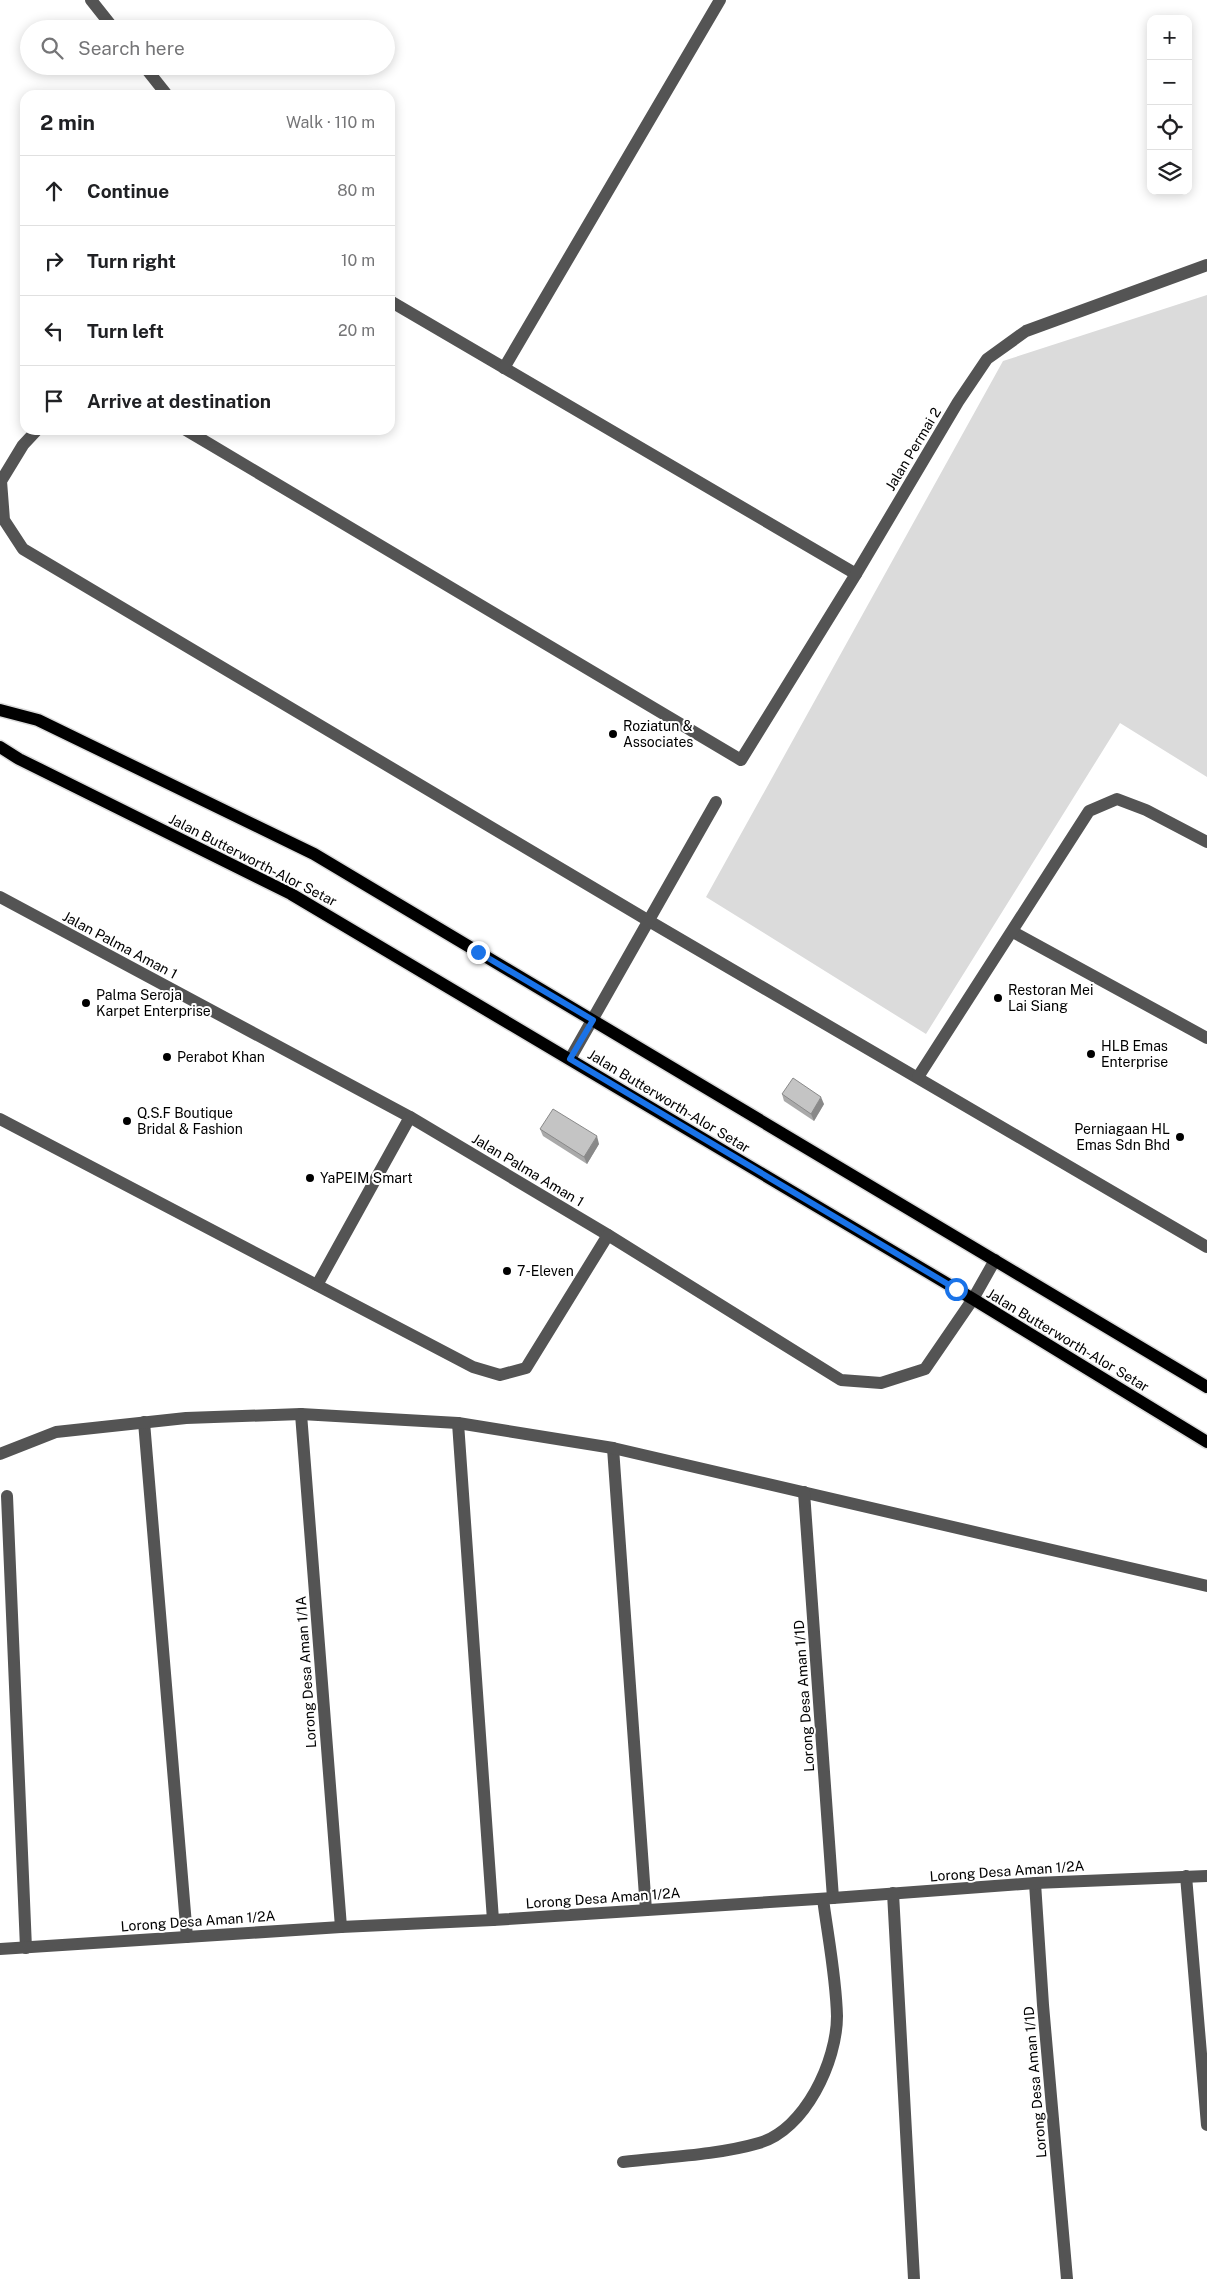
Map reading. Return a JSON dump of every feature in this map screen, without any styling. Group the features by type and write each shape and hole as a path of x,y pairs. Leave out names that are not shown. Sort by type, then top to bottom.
{"main road":[{"path":"0,710 38,720 314,854 1207,1387"},
{"name":"Jalan Butterworth-Alor Setar","path":"0,747 19,759 291,894 973,1299 1207,1442"},
{"path":"0,759 19,759"}],"street":[{"path":"91,0 107,20"},
{"path":"504,368 720,0"},
{"path":"151,75 163,90"},
{"name":"Jalan Permai 2","path":"194,435 741,760 856,574 958,402 987,359 1026,331 1207,265"},
{"path":"395,304 856,574"},
{"path":"32,435 23,444 2,481 4,520 22,549 649,921 1207,1247"},
{"path":"918,1077 1013,932 1089,811 1117,799 1146,810 1207,842"},
{"path":"570,1059 716,802"},
{"name":"Jalan Palma Aman 1","path":"0,898 410,1117 608,1235 841,1380 881,1384 925,1369 973,1299 995,1260"},
{"path":"1013,932 1207,1038"},
{"path":"317,1285 410,1117"},
{"path":"0,1119 473,1367 500,1375 526,1368 608,1235"},
{"path":"0,1454 56,1432 186,1418 301,1414 458,1423 613,1448 1207,1586"},
{"name":"Lorong Desa Aman 1/1A","path":"301,1414 341,1927"},
{"path":"144,1422 187,1937"},
{"path":"458,1423 493,1920"},
{"path":"613,1448 646,1910"},
{"name":"Lorong Desa Aman 1/1D","path":"623,2162 761,2143 785,2129 803,2111 817,2089 834,2040 837,2017 828,1899 804,1492"},
{"path":"7,1496 26,1948"},
{"path":"1186,1876 1207,2126"},
{"name":"Lorong Desa Aman 1/2A","path":"0,1949 828,1899 1035,1883 1207,1876"},
{"name":"Lorong Desa Aman 1/1D","path":"1035,1883 1043,2005 1067,2279"},
{"path":"893,1893 914,2279"}],"shaded area":[{"path":"1207,295 1207,777 1120,723 926,1034 706,897 1003,361"}],"building":[{"path":"793,1078 821,1097 811,1114 782,1094"},
{"path":"553,1109 597,1136 584,1157 540,1129"}],"place":[{"name":"Roziatun & Associates","path":"613,734"},
{"name":"Restoran Mei Lai Siang","path":"998,998"},
{"name":"Palma Seroja Karpet Enterprise","path":"86,1003"},
{"name":"HLB Emas Enterprise","path":"1091,1054"},
{"name":"Perabot Khan","path":"167,1057"},
{"name":"Q.S.F Boutique Bridal & Fashion","path":"127,1121"},
{"name":"Perniagaan HL Emas Sdn Bhd","path":"1180,1137"},
{"name":"YaPEIM Smart","path":"310,1178"},
{"name":"7-Eleven","path":"507,1271"}],"route":[{"path":"478,952 593,1020 570,1059 956,1289"}]}
